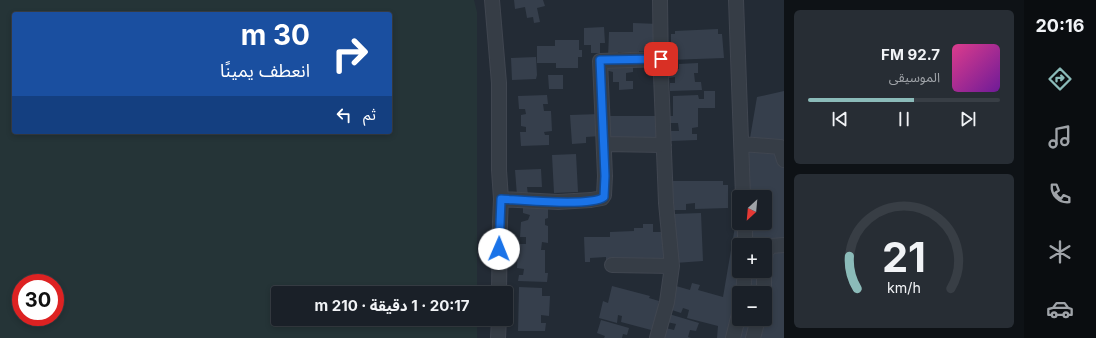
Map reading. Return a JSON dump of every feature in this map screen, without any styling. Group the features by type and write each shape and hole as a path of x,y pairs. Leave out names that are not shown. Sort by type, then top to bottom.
{"street":[{"path":"492,0 499,83 499,170 501,199 499,286"},
{"path":"657,338 667,302 672,266 666,203 660,0"},
{"path":"736,0 743,190"},
{"path":"501,199 558,202 602,198 604,195 605,176 600,60 661,59"},
{"path":"604,144 664,145"},
{"path":"742,144 783,151"},
{"path":"772,246 784,245"},
{"path":"612,264 672,266"},
{"path":"498,338 499,326"},
{"path":"733,338 736,326"},
{"path":"754,338 757,326"}],"shaded area":[{"path":"0,0 474,0 477,12 477,286 271,286 271,326 477,326 477,338 0,338"}],"building":[{"path":"514,0 543,0 545,6 537,8 540,22 534,23 533,17 527,18 525,7 515,9"},
{"path":"633,23 659,24 658,52 639,51 639,59 632,59 632,53 618,52 617,58 608,58 609,32 633,32"},
{"path":"604,27 605,43 600,43 600,53 591,53 591,45 584,45 584,28"},
{"path":"718,29 718,34 722,34 724,58 668,60 667,47 671,48 671,34 675,34 675,31"},
{"path":"555,40 579,40 579,50 582,50 582,57 578,57 578,68 556,68 556,63 537,63 537,46 555,46"},
{"path":"536,57 536,79 512,80 511,58"},
{"path":"605,63 633,63 633,72 626,73 626,81 633,81 633,89 619,90 619,82 613,82 613,72 605,70"},
{"path":"698,63 698,73 694,73 695,82 701,82 702,90 670,91 670,83 675,83 675,77 669,78 669,69 679,69 679,64"},
{"path":"548,75 563,75 563,89 549,89"},
{"path":"704,91 715,91 715,108 698,108 698,127 692,128 692,134 697,134 697,140 671,141 670,131 679,131 678,123 669,123 669,116 673,116 673,96 698,95 699,99 704,99"},
{"path":"784,91 784,338 717,338 718,326 687,318 689,310 683,308 681,313 669,309 676,286 690,290 692,283 700,285 698,290 723,297 732,244 732,278 772,278 772,238 733,238 734,230 772,230 772,190 741,190 757,97"},
{"path":"547,95 548,104 543,104 544,111 551,111 552,131 544,132 545,135 549,135 549,145 521,146 520,132 526,132 526,127 521,126 521,115 526,114 525,109 519,109 518,96"},
{"path":"600,114 601,136 586,137 586,143 572,144 570,115"},
{"path":"605,116 656,116 662,143 605,143"},
{"path":"576,154 578,192 554,193 552,155"},
{"path":"541,169 542,187 527,187 528,195 517,196 515,170"},
{"path":"672,181 723,181 723,185 728,185 728,208 695,209 695,203 686,204 686,210 673,210"},
{"path":"523,207 548,207 548,218 545,219 545,225 548,226 548,243 542,242 541,250 545,250 545,273 548,273 547,282 518,281 519,275 523,275 524,269 517,268 518,244 526,244 526,237 520,237 521,222 528,220 530,215 523,213"},
{"path":"701,213 703,261 675,263 673,214"},
{"path":"643,224 653,224 653,232 661,232 661,236 666,236 667,252 663,252 664,260 606,262 606,257 590,258 590,262 585,262 584,237 610,237 610,232 634,231 634,228 643,228"},
{"path":"612,286 650,296 649,298 659,301 658,306 663,307 655,331 621,322 622,316 618,315 617,323 599,318 603,301 608,303"},
{"path":"519,287 542,288 542,296 550,296 549,316 541,315 541,323 546,323 545,331 518,331"},
{"path":"669,314 699,323 696,331 690,330 688,337 691,338 663,338 666,328 674,330 676,324 667,322"},
{"path":"601,320 629,328 627,335 623,334 622,338 604,338 605,336 597,333"}],"route":[{"path":"499,249 501,199 558,202 591,200 604,197 605,176 600,60 661,59"}]}
